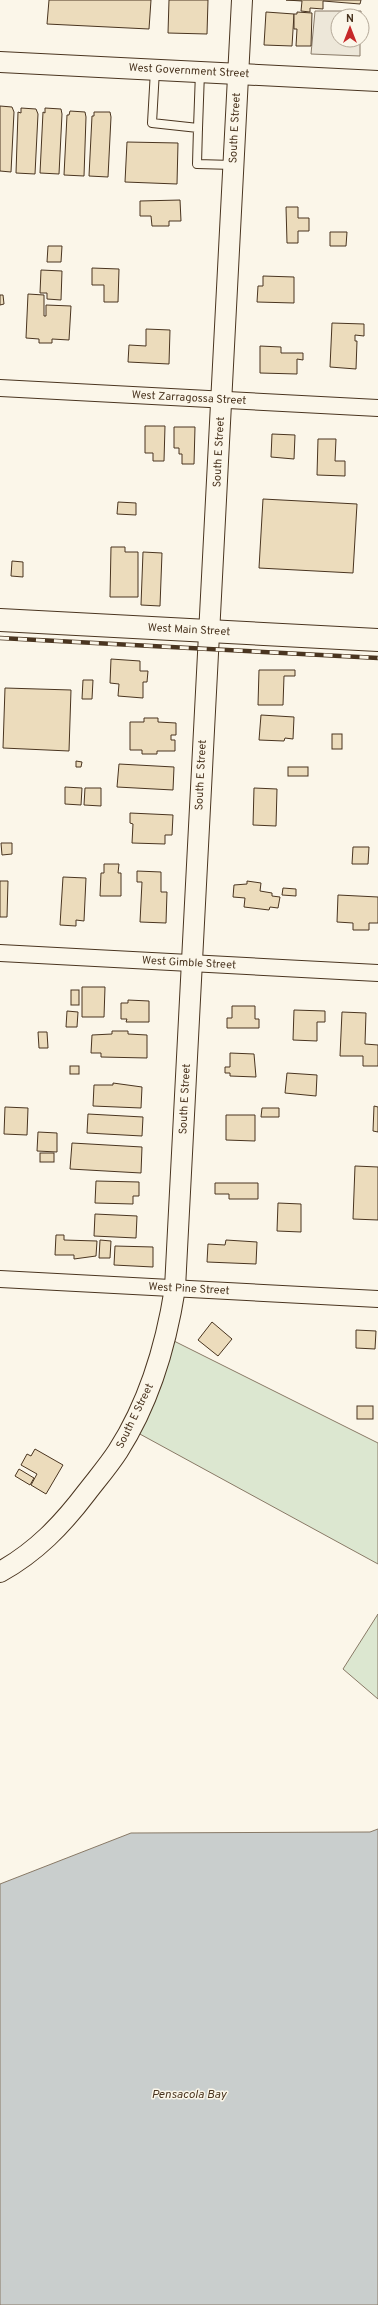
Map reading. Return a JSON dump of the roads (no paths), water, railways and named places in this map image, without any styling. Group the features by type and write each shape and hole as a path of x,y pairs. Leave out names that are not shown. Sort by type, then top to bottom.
{"main road":[{"name":"West Main Street","path":"0,620 378,640"}],"street":[{"name":"South E Street","path":"0,1572 40,1546 64,1522 117,1452 143,1404 158,1364 169,1327 175,1288 193,963 242,0"},
{"name":"West Government Street","path":"0,62 378,81"},
{"name":"West Zarragossa Street","path":"0,388 378,408"},
{"name":"West Gimble Street","path":"0,953 378,973"},
{"name":"West Pine Street","path":"0,1279 378,1298"}],"lane":[{"path":"155,70 152,123 198,128"},
{"path":"200,72 197,164 234,165"}],"water":[{"name":"Pensacola Bay","path":"378,1829 378,2305 0,2305 0,1884 131,1833 370,1832"}],"railway":[{"path":"0,638 378,658"}]}
